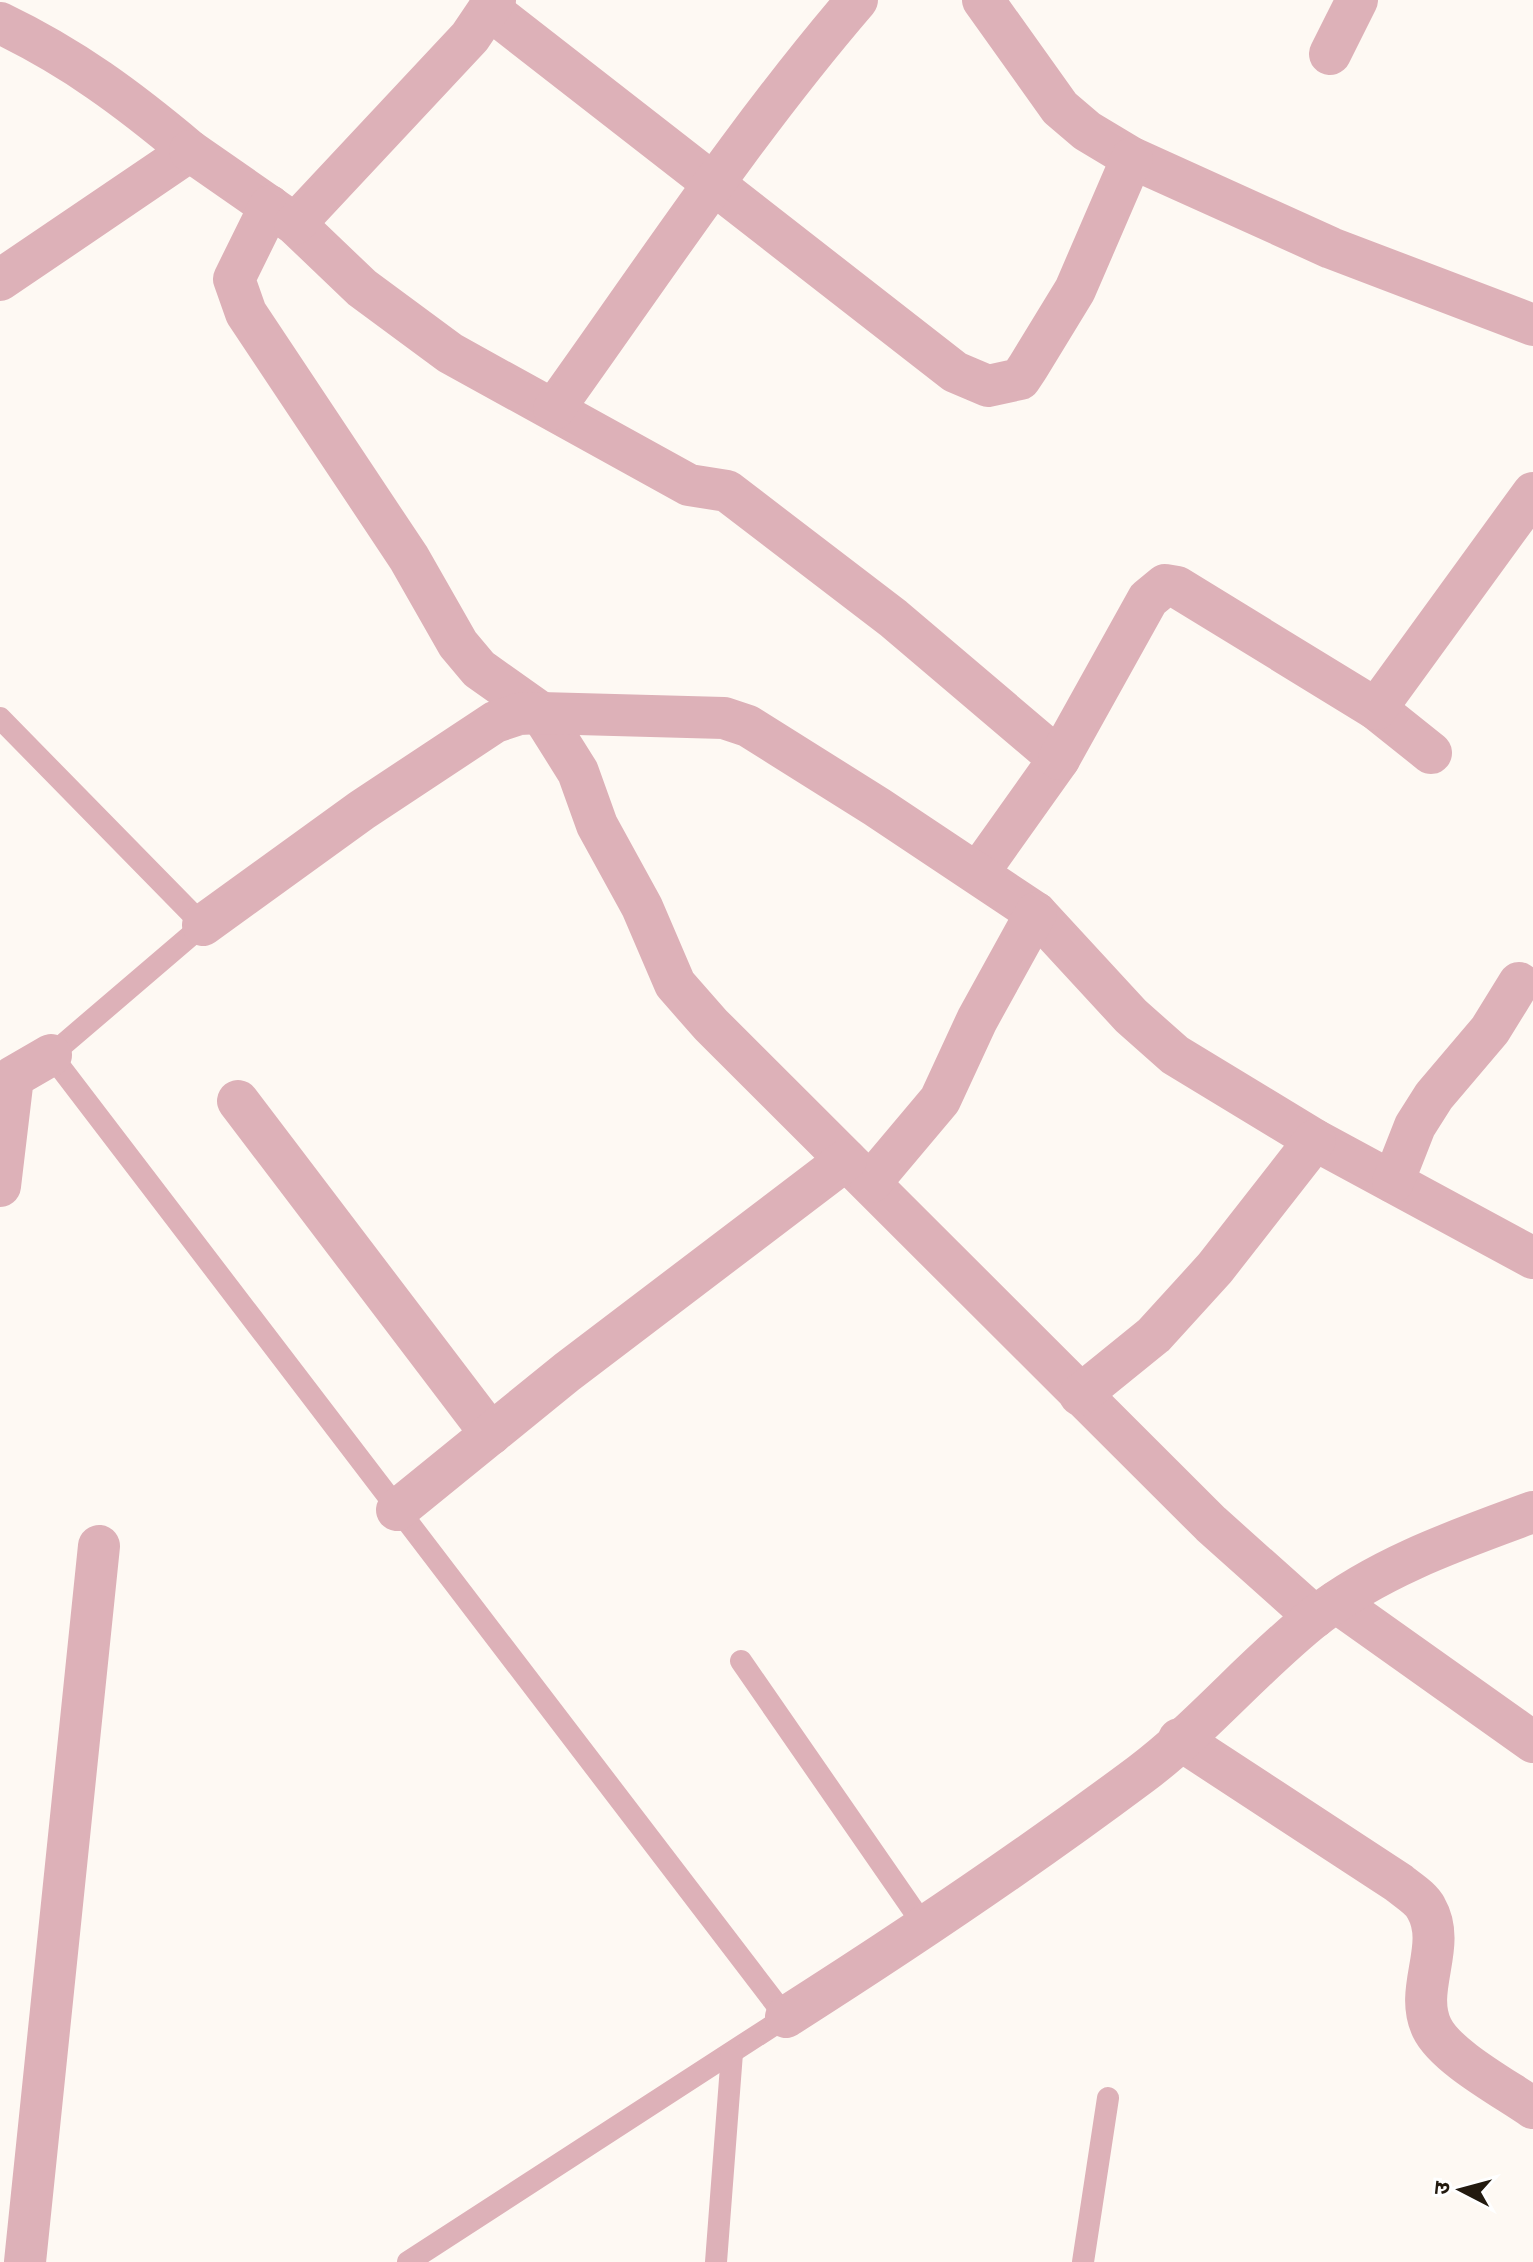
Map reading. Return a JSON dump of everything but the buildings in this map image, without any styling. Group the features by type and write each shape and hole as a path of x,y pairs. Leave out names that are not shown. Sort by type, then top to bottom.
{"street":[{"path":"554,409 715,182 816,47 857,0"},
{"path":"983,0 1060,108 1087,131 1132,158 1331,248 1533,325"},
{"path":"1330,54 1357,0"},
{"path":"1132,158 1075,290 1020,379 1000,385 976,382 955,372 492,5 470,37 282,215 234,279 246,313 409,558 458,644 479,669 541,713 578,772 597,825 642,907 675,984 711,1025 1211,1524 1326,1609 1533,1742"},
{"path":"0,23 48,47 116,89 190,151 282,215 362,288 450,353 689,485 727,491 893,618 1059,759"},
{"path":"0,280 190,151"},
{"path":"1376,709 1533,493"},
{"path":"978,873 1059,759 1148,599 1165,585 1177,587 1376,709 1431,753"},
{"path":"203,925 362,810 495,722 519,714 541,713 724,718 748,726 1036,913 1131,1016 1175,1055 1315,1140 1393,1182 1527,1242"},
{"path":"397,1510 491,1434 859,1171 940,1100 977,1020 1036,913"},
{"path":"1393,1182 1415,1126 1434,1096 1490,1030 1519,983"},
{"path":"0,1186 13,1077 51,1055"},
{"path":"238,1101 491,1434"},
{"path":"1080,1395 1154,1335 1215,1268 1315,1140"},
{"path":"786,2017 925,1927 1144,1772 1326,1609 1380,1573 1533,1512"},
{"path":"25,2262 99,1546"},
{"path":"1179,1739 1399,1883 1426,1907 1434,1936 1423,2002 1433,2031 1455,2053 1533,2108"}],"lane":[{"path":"0,718 203,925 51,1055 786,2017 408,2262"},
{"path":"741,1661 925,1927"},
{"path":"716,2262 732,2053"},
{"path":"1083,2262 1108,2098"}]}
